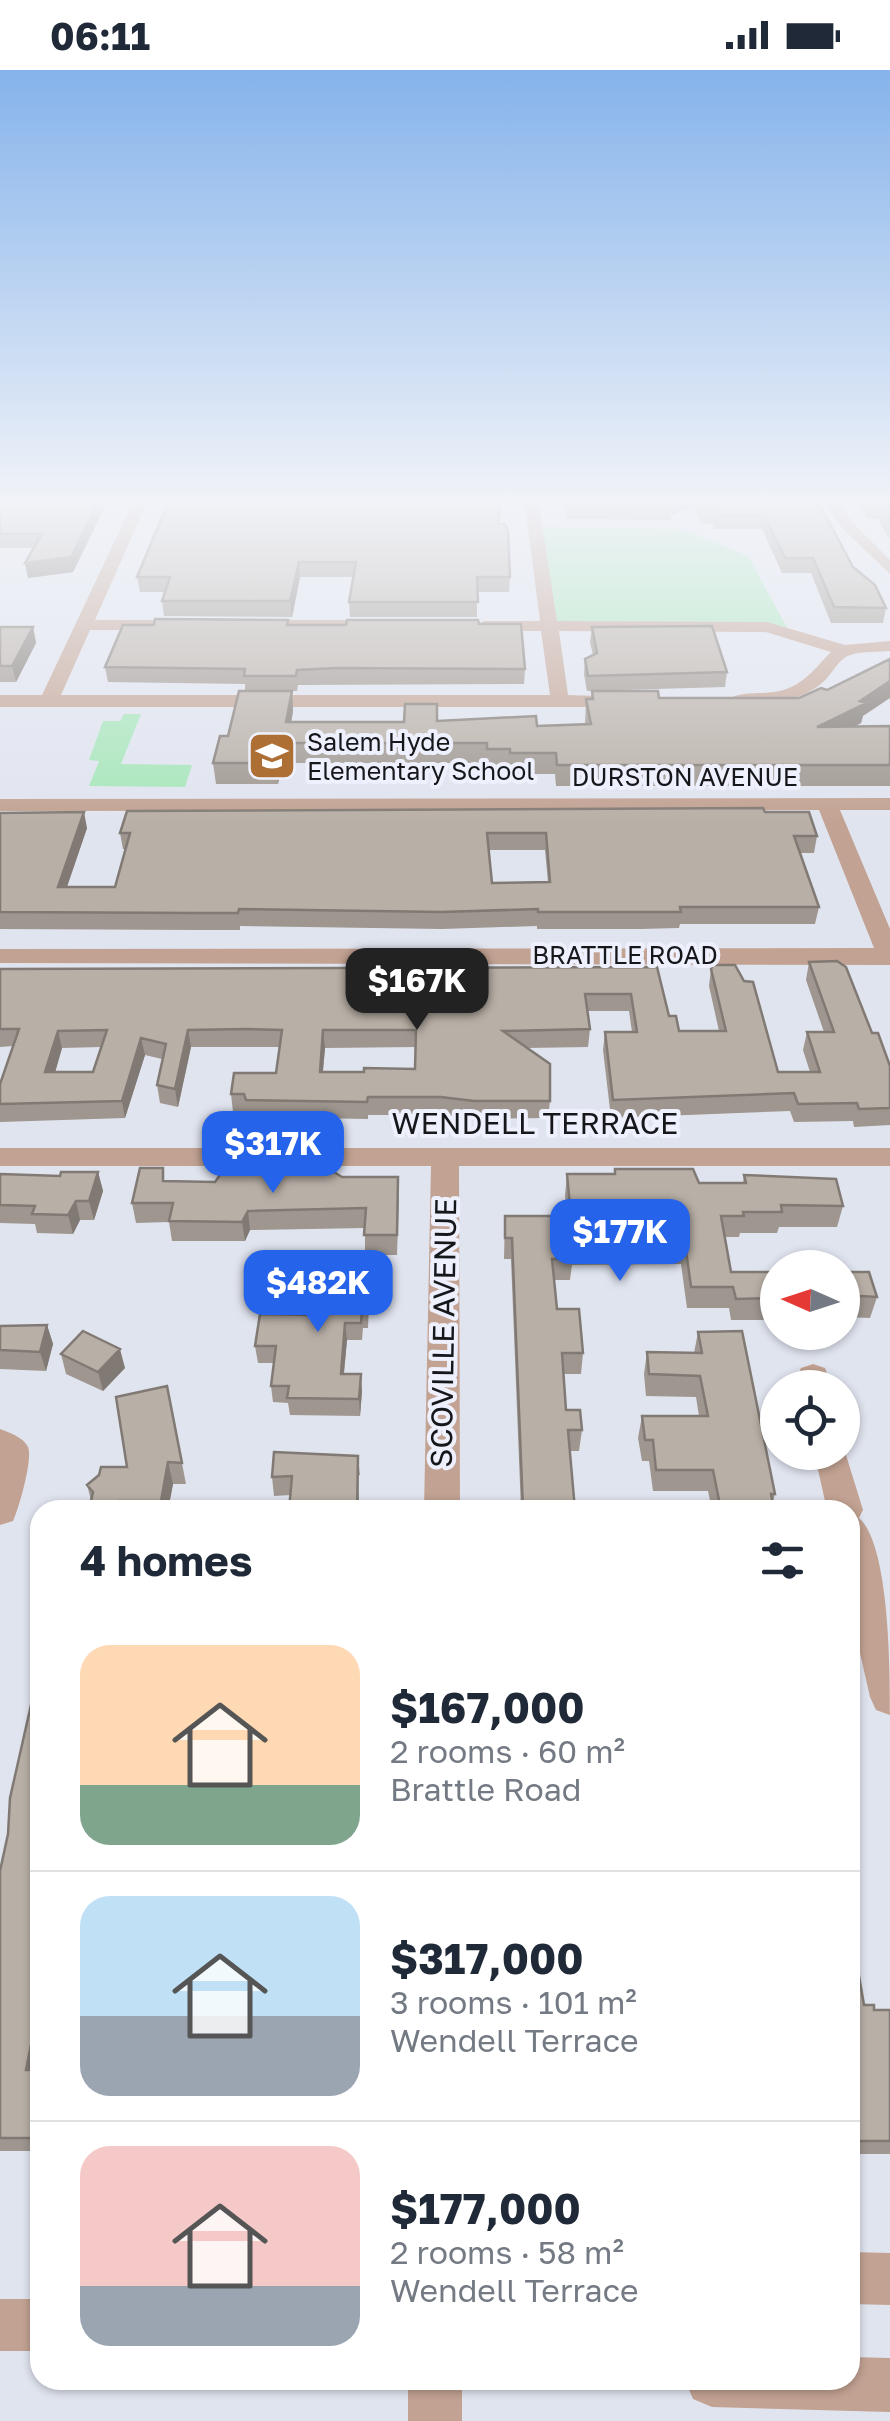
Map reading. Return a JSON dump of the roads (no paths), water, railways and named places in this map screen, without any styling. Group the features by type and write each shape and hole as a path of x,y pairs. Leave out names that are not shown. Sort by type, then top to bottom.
{"street":[{"path":"49,701 94,608"},
{"path":"547,608 560,701"},
{"path":"86,625 182,625"},
{"path":"221,625 414,626"},
{"path":"472,626 767,627 844,650 890,646"},
{"path":"712,701 770,699 797,691 816,680 833,657 844,650"},
{"path":"0,700 636,701"},
{"name":"DURSTON AVENUE","path":"0,804 890,804"},
{"path":"827,804 890,956"},
{"name":"BRATTLE ROAD","path":"0,956 890,956"},
{"name":"SCOVILLE AVENUE","path":"442,1500 446,1156"},
{"name":"WENDELL TERRACE","path":"0,1157 890,1157"},
{"path":"0,1443 13,1452 0,1510"},
{"path":"836,1470 843,1500"},
{"path":"860,1572 890,1696"},
{"path":"860,2278 890,2279"},
{"path":"0,2325 30,2325"},
{"path":"860,2384 890,2385"},
{"path":"435,2390 436,2421"}],"place":[{"name":"Salem Hyde Elementary School","path":"272,756"}]}
